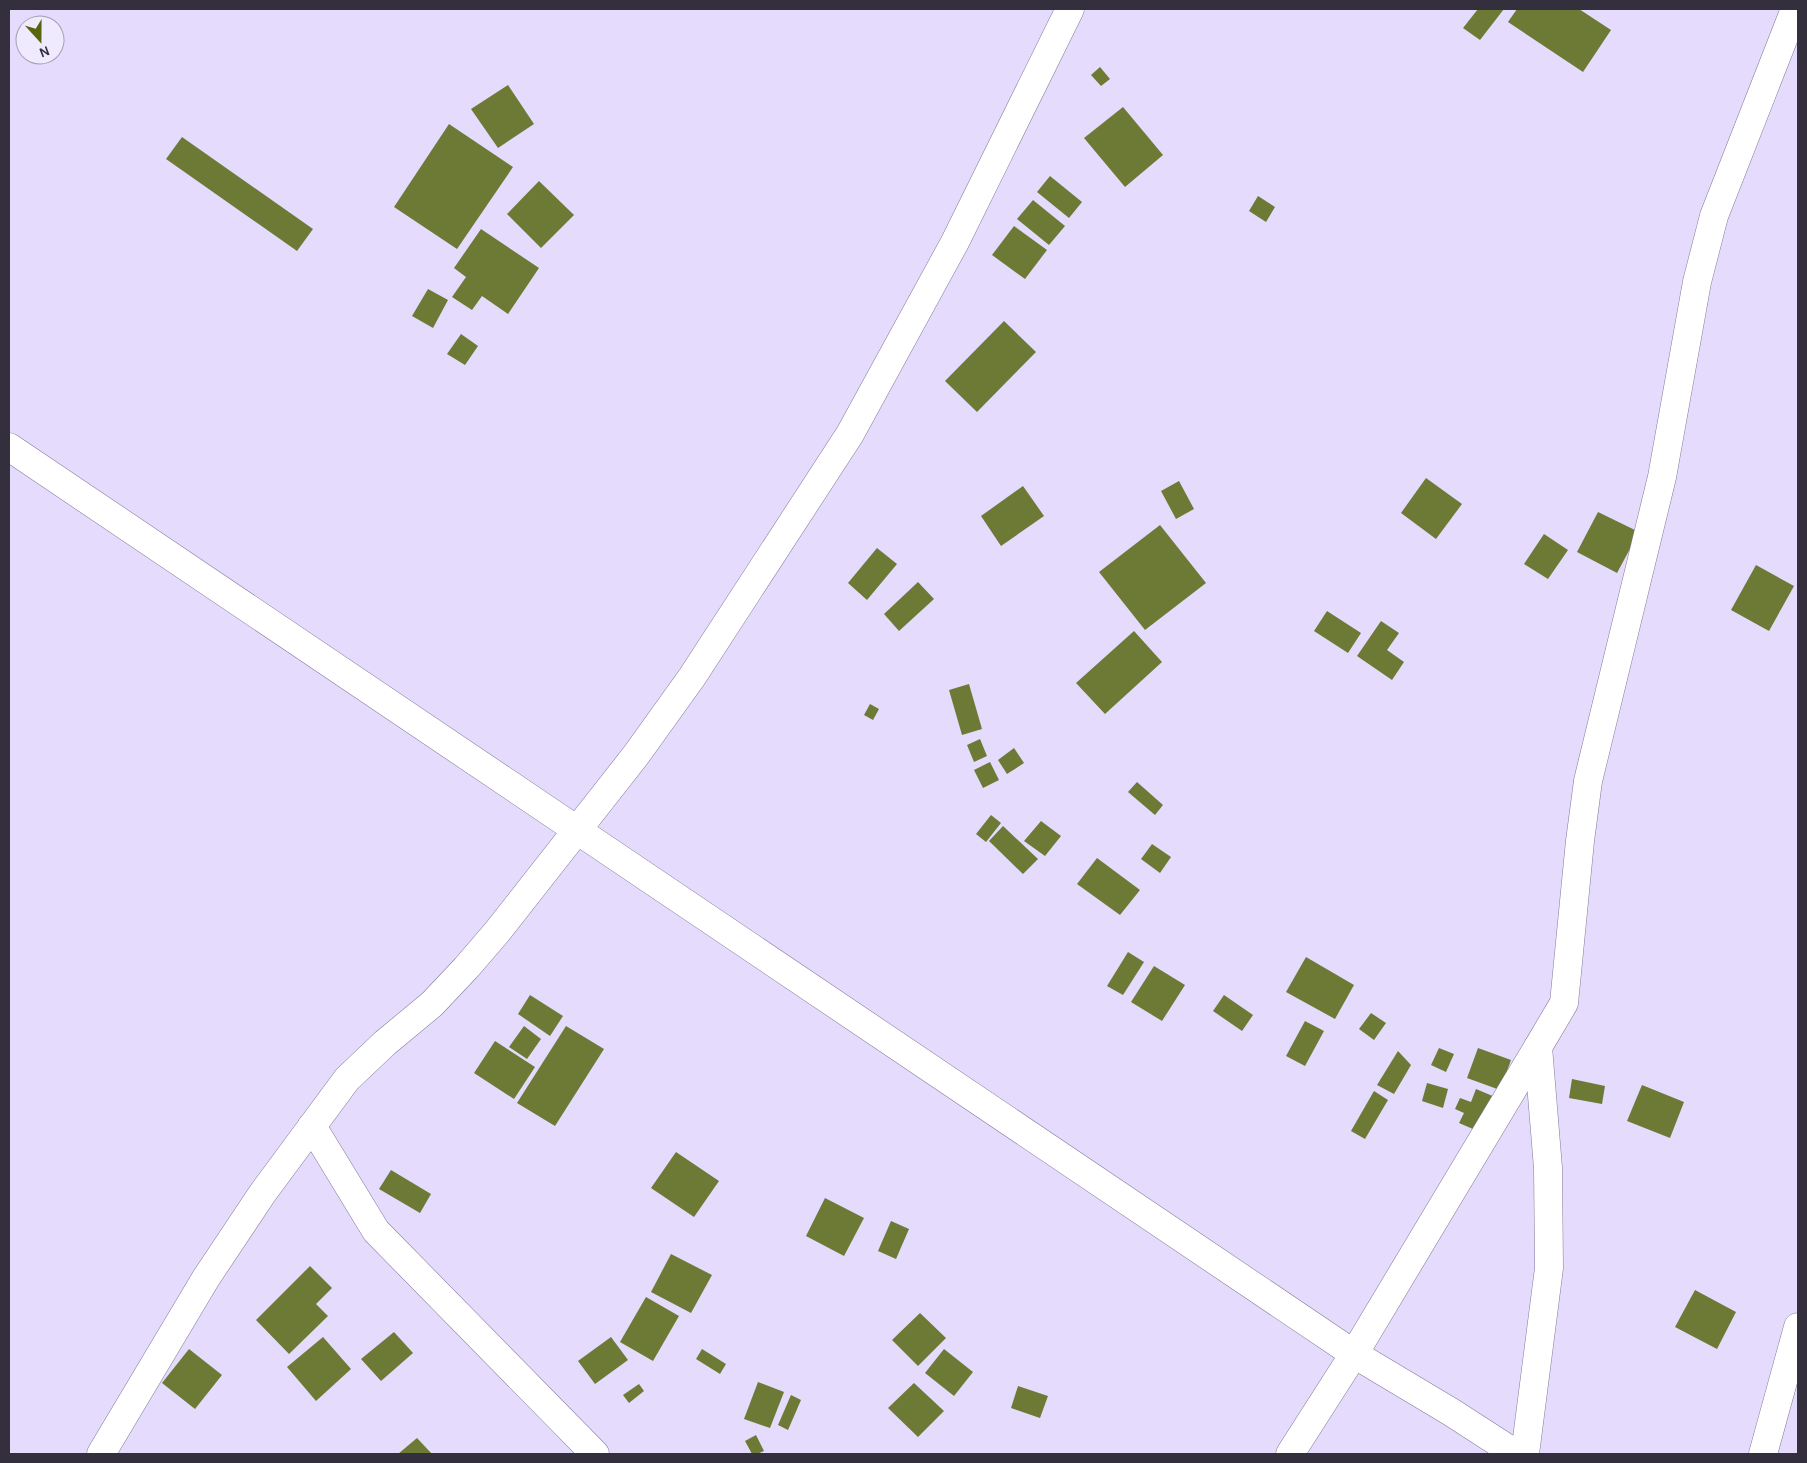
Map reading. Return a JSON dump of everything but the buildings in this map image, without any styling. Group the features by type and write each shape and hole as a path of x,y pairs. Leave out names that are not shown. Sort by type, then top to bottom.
{"street":[{"path":"101,1454 206,1278 262,1194 312,1126 348,1079 385,1043 432,1004 497,932 636,755 692,677 850,434 955,242 1070,9"},
{"path":"1290,1454 1354,1354 1564,1003 1580,841 1588,781 1662,477 1697,282 1714,216 1795,9"},
{"path":"9,447 1354,1354 1452,1412 1516,1454"},
{"path":"1525,1454 1549,1268 1548,1168 1538,1047"},
{"path":"312,1126 376,1231 595,1454"},
{"path":"1764,1454 1798,1327"}]}
